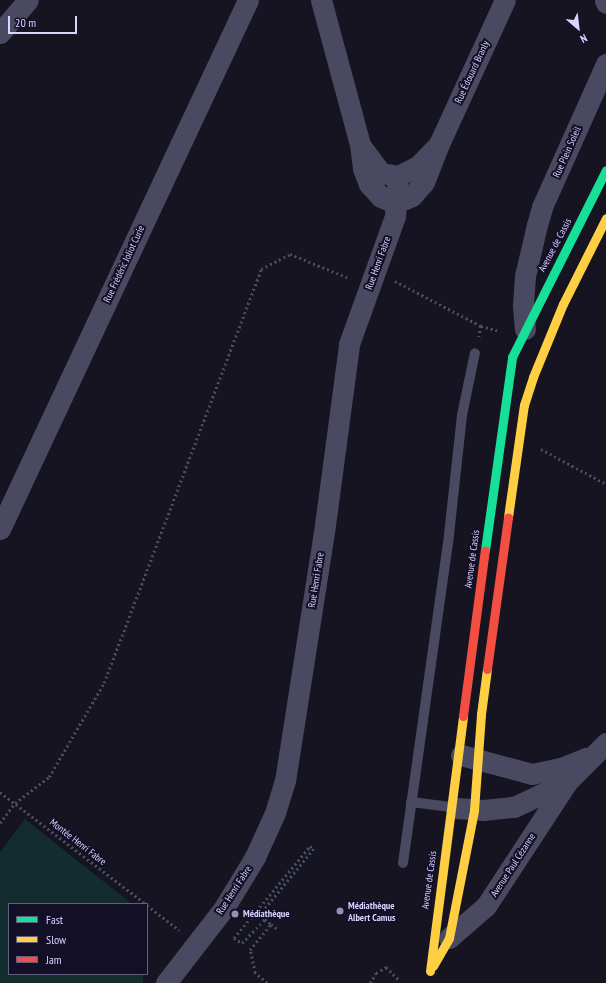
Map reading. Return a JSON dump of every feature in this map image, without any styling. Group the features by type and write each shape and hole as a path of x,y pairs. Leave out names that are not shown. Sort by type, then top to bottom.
{"main road":[{"name":"Avenue de Cassis","path":"430,971 457,754 515,331 555,268 606,170"},
{"name":"Avenue de Cassis","path":"425,983 430,971 449,938 474,810 481,714 524,405 533,377 563,304 606,218"}],"street":[{"path":"0,33 28,0"},
{"name":"Rue Frédéric Joliot Curie","path":"0,529 248,0"},
{"path":"321,0 360,145 363,168 369,184 381,197 398,201"},
{"name":"Rue Édouard Branly","path":"398,201 418,192 438,144 505,0"},
{"name":"Rue Plein Soleil","path":"515,331 523,304 525,276 542,207 606,64"},
{"name":"Rue Édouard Branly","path":"398,176 418,166 438,144"},
{"path":"360,145 381,173 398,176"},
{"name":"Rue Henri Fabre","path":"166,983 212,923 255,858 274,812 284,781 325,525 349,344 395,216 398,201 398,176"},
{"path":"533,241 540,257 555,268 564,282 563,304"},
{"name":"Avenue Paul Cézanne","path":"457,754 478,758 506,769 532,774 561,768 602,748"},
{"name":"Avenue Paul Cézanne","path":"449,938 486,906 568,782 602,748"},
{"name":"Avenue Paul Cézanne","path":"451,807 474,810 514,807 568,782"}],"lane":[{"path":"403,862 448,544 462,416 475,353"},
{"path":"411,802 451,807"}],"path":[{"path":"0,823 15,803 49,777 104,683 261,269 290,254 352,279"},
{"path":"393,280 481,326 515,331"},
{"path":"475,353 481,326"},
{"path":"540,448 606,484"},
{"name":"Montée Henri Fabre","path":"0,792 143,903"},
{"path":"234,938 310,846 314,849 260,915 278,929"},
{"name":"Montée Henri Fabre","path":"148,906 197,943"},
{"path":"212,923 242,943 265,919"},
{"path":"267,983 255,973 250,950 271,924"},
{"path":"370,983 376,974 386,967 399,980"}],"green space":[{"path":"25,819 131,903 8,903 8,975 143,975 143,983 0,983 0,852"}],"traffic: fast":[{"path":"485,550 512,357 606,170"}],"traffic: slow":[{"path":"508,517 524,405 533,377 563,304 606,218"},
{"path":"433,966 449,938 474,810 481,714 487,669"},
{"path":"430,971 463,716"}],"traffic: jam":[{"path":"487,669 508,517"},
{"path":"463,716 485,550"}],"place":[{"name":"Médiathèque Albert Camus","path":"340,911"},
{"name":"Médiathèque","path":"235,914"}]}
